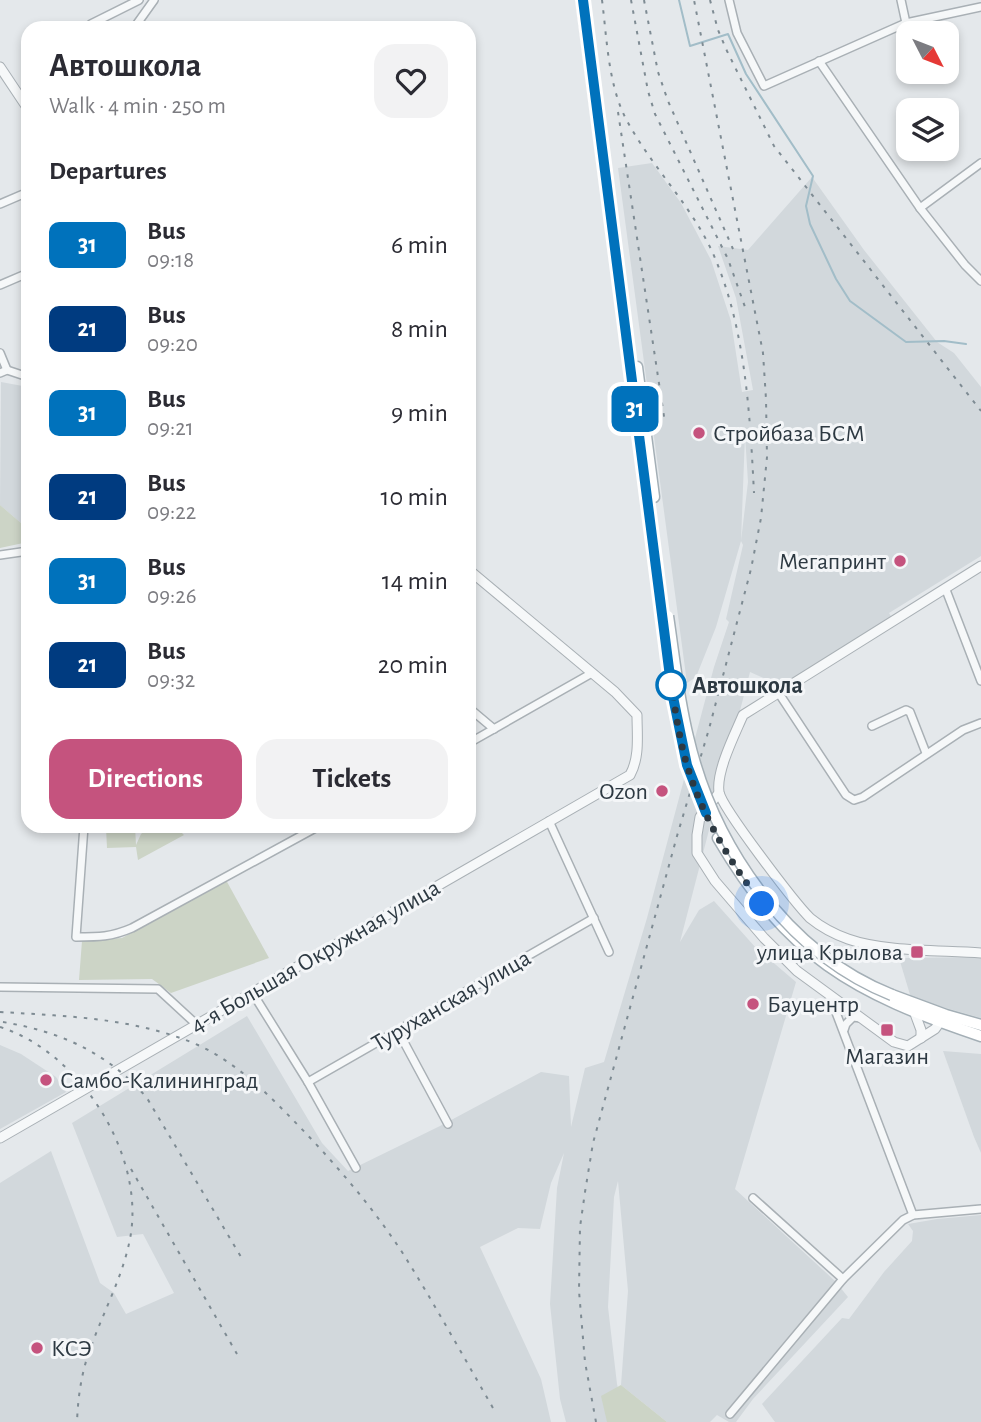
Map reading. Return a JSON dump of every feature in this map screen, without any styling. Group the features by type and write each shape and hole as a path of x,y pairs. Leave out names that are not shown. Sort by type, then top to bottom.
{"main road":[{"path":"582,0 665,617"},
{"path":"590,0 674,702 687,765 718,838 762,904 790,935 825,965 914,1011 981,1036"},
{"path":"890,998 981,1025"}],"street":[{"path":"97,21 141,0 152,4 139,21"},
{"path":"729,0 737,33 764,86 896,27"},
{"path":"901,0 906,21"},
{"path":"915,21 981,7"},
{"path":"819,61 920,208 981,281"},
{"path":"0,67 4,83 21,101"},
{"path":"920,208 981,163"},
{"path":"0,204 21,195"},
{"path":"0,285 21,276"},
{"path":"0,353 3,372 21,376"},
{"path":"0,555 21,552"},
{"path":"940,1022 921,1038 908,1046 902,1046 797,971 764,938 715,881 697,853 698,827 721,796 726,757 743,715 981,566"},
{"path":"476,576 592,673 476,739"},
{"path":"946,590 979,669 981,681"},
{"name":"4-я Большая Окружная улица","path":"0,1138 630,775 637,755 637,715 592,673"},
{"path":"778,692 846,795 854,800 863,797 963,730 981,723"},
{"path":"872,726 906,710 910,712 926,753"},
{"path":"476,714 494,729"},
{"path":"721,796 790,895 811,919 826,929 849,940 885,946 981,953"},
{"path":"549,821 609,952"},
{"path":"83,833 76,937 114,936 132,928 306,833"},
{"name":"Туруханская улица","path":"308,1082 594,918"},
{"path":"0,987 158,989 196,1024"},
{"path":"252,992 308,1082 356,1168"},
{"path":"834,999 832,1002 913,1215"},
{"path":"914,1011 921,1038"},
{"path":"844,1030 853,1017 862,1018"},
{"path":"398,1031 448,1124"},
{"path":"752,1198 843,1279"},
{"path":"730,1414 843,1279 894,1228 913,1215 981,1209"}],"shaded area":[{"path":"652,163 681,203 711,260 731,321 742,392 753,390 736,298 718,246 748,250 812,177 864,250 937,342 954,353 981,387 981,556 889,613 892,618 784,687 750,672 680,942 699,910 714,901 756,948 796,982 735,1189 835,1281 848,1297 753,1399 736,1422 729,1422 717,1415 710,1422 667,1422 621,1385 628,1291 618,1181 614,1197 608,1307 617,1384 626,1422 566,1422 560,1399 550,1304 557,1188 564,1153 551,1183 540,1229 518,1228 480,1247 541,1379 551,1422 0,1422 0,1183 51,1151 100,1283 114,1293 126,1314 174,1293 143,1234 117,1237 72,1123 247,1016 322,1143 348,1171 541,1072 569,1076 571,1127 585,1068 604,1062 647,918 714,667 729,622 726,619 743,545 741,541 716,627 696,677 687,683 618,168","holes":["745,435 748,482 741,541"]},
{"path":"1,382 21,386 21,523 0,505"},
{"path":"0,505 21,523 21,544 0,548"},
{"path":"106,833 135,833 136,845 142,833 184,835 138,860 136,847 107,848"},
{"path":"226,880 269,958 171,993 152,979 79,980 82,941 122,938"},
{"path":"981,957 981,1018 911,998 899,958"},
{"path":"0,1045 21,1054 56,1077 66,1092 0,1129"},
{"path":"943,1051 981,1054 981,1153 974,1137"},
{"path":"981,1215 981,1422 775,1422 762,1404 842,1318 849,1319 884,1272 912,1241 913,1231 908,1224"},
{"path":"621,1385 667,1422 607,1422 601,1396"}],"waterway":[{"path":"679,0 690,46 728,34 746,74 813,176 806,206 810,224 836,279 850,301 906,342 944,341 966,344"}],"railway":[{"path":"602,0 615,91 626,119 698,225 727,290 745,376 754,493"},
{"path":"631,0 648,91 655,114 728,259 745,307"},
{"path":"644,0 658,72 668,101 733,249"},
{"path":"596,1422 585,1362 579,1291 580,1227 593,1143 751,569 761,518 767,457 763,353 694,0"},
{"path":"710,0 727,51 774,146 981,411"},
{"path":"618,112 665,423"},
{"path":"0,1012 101,1020 150,1029 198,1045 249,1078 323,1152 378,1217 414,1271 493,1408"},
{"path":"3,1022 45,1032 82,1047 100,1057 132,1082 147,1098 244,1262"},
{"path":"0,1027 29,1040 55,1058 79,1082 100,1109 116,1138 127,1170 132,1202 131,1233 119,1276 86,1363 77,1422"},
{"path":"131,1169 237,1354"}],"bus line":[{"name":"31","path":"583,0 672,692 687,765 706,813"}],"place":[{"name":"Стройбаза БСМ","path":"699,433"},
{"name":"Мегапринт","path":"900,561"},
{"name":"Автошкола","path":"671,685"},
{"name":"Ozon","path":"662,791"},
{"name":"улица Крылова","path":"917,952"},
{"name":"Бауцентр","path":"753,1004"},
{"name":"Магазин","path":"887,1030"},
{"name":"Самбо-Калининград","path":"46,1080"},
{"name":"КСЭ","path":"37,1348"}],"route":[{"path":"671,685 687,765 701,802 718,838 762,904"}]}
